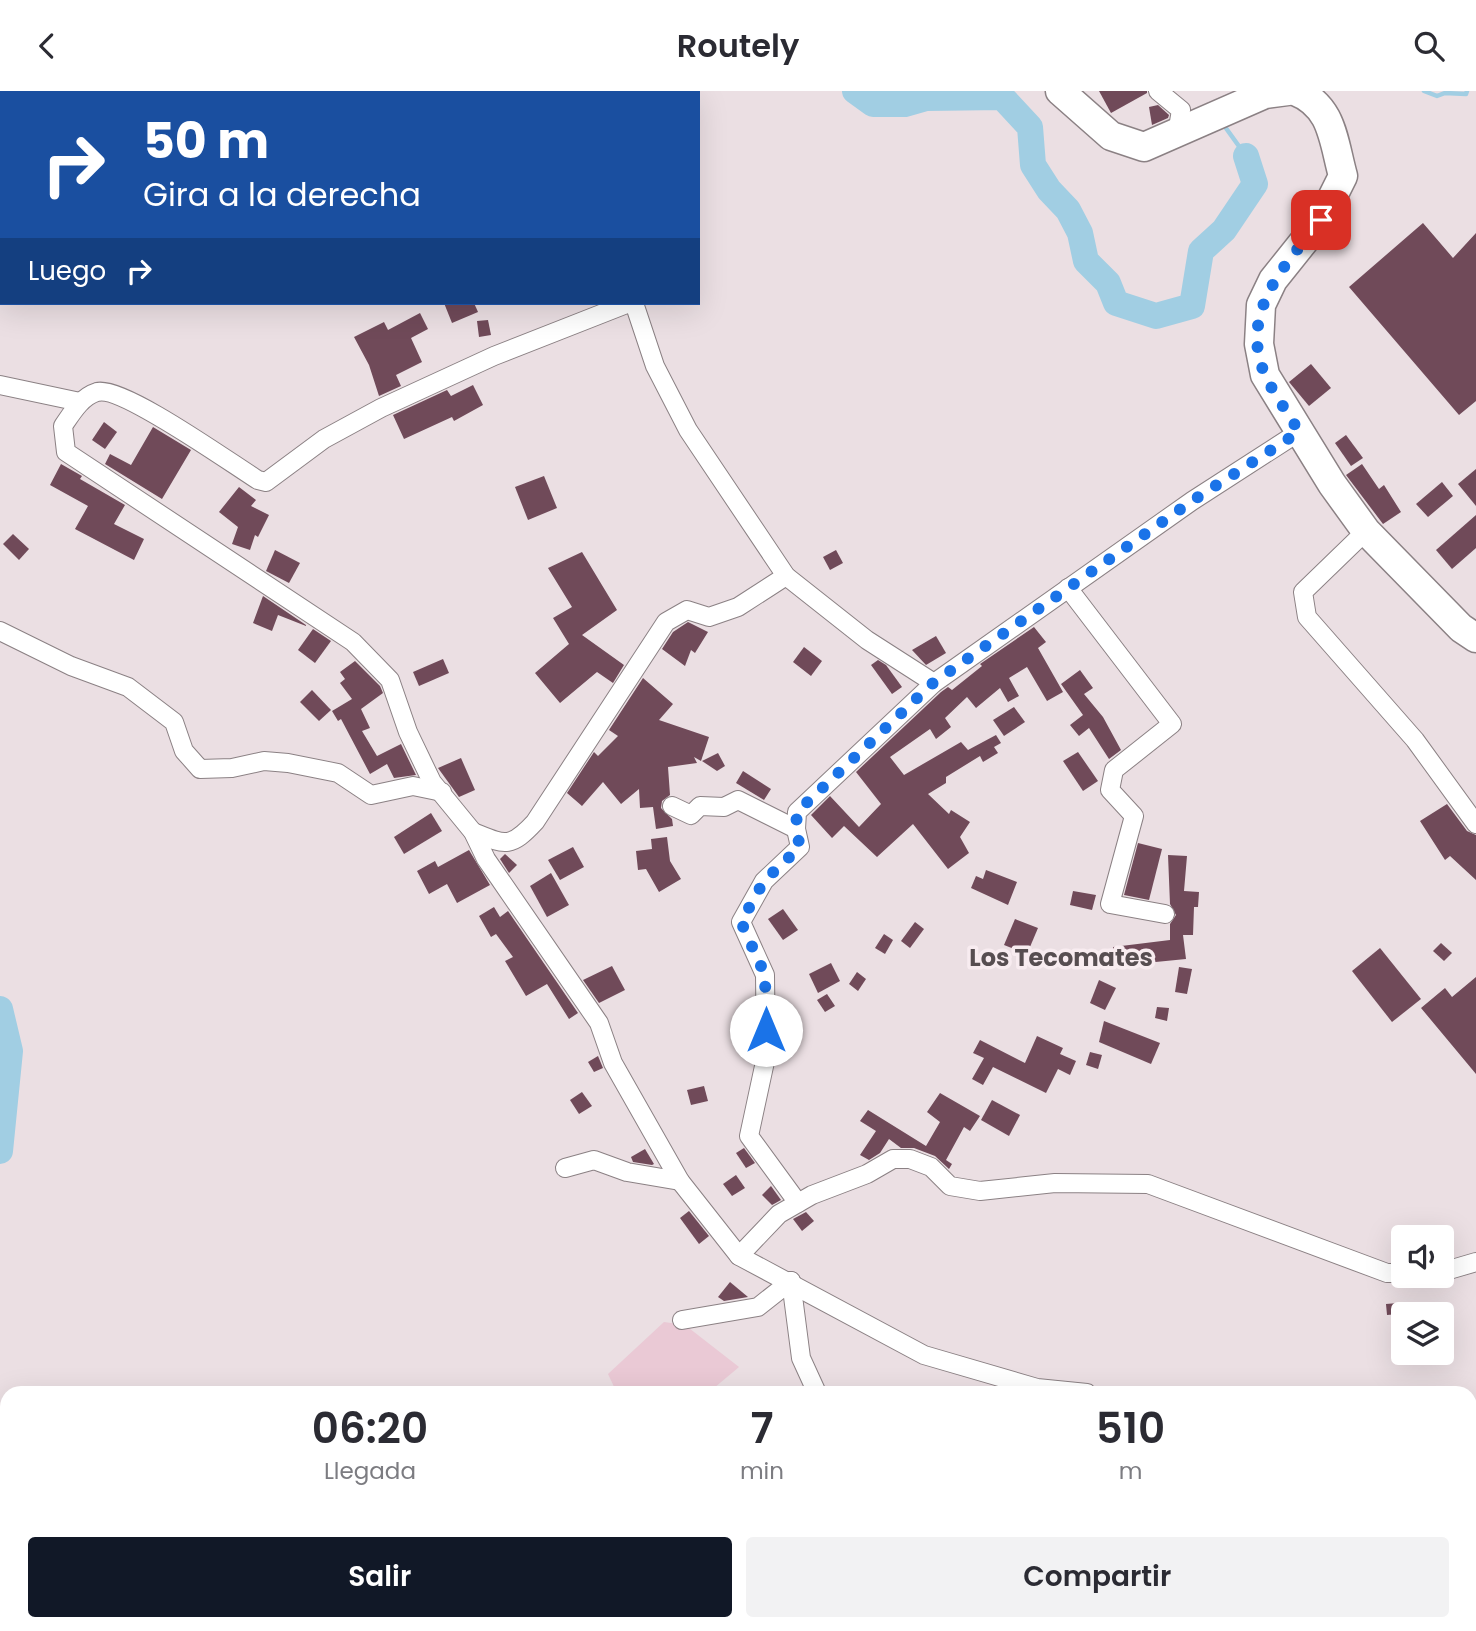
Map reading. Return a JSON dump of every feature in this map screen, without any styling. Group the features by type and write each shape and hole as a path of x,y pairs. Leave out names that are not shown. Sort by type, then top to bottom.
{"main road":[{"path":"1060,91 1111,136 1144,147 1276,93"},
{"path":"1295,91 1313,98 1327,117 1343,176 1321,220 1273,280 1261,305 1259,344 1265,375 1332,484 1366,531 1461,628 1476,638"}],"street":[{"path":"1158,91 1181,110 1186,130"},
{"path":"626,305 494,356 382,408 324,439 266,482 258,480 131,399 106,391 80,402 63,426 66,452 353,642 390,680 408,732 432,782 473,832 486,859 599,1023 613,1063 680,1181 739,1256 791,1281 924,1356 1030,1386"},
{"path":"632,305 655,366 688,430 786,576 867,640 933,683"},
{"path":"0,385 80,402"},
{"path":"798,1203 749,1136 766,1057 765,975 741,922 764,881 800,847 796,829 797,812 933,683 1192,501 1299,432"},
{"path":"1366,531 1303,592 1307,617 1415,740 1476,824"},
{"path":"473,832 503,844 517,841 535,822 666,622 687,610 709,617 738,607 786,576"},
{"path":"1068,589 1172,724 1114,770 1110,790 1134,816 1110,904 1165,914"},
{"path":"0,631 71,666 128,687 174,722 184,751 200,769 232,768 264,761 338,773 371,795 413,786 442,792"},
{"path":"672,806 691,815 700,806 724,807 738,800 796,829"},
{"path":"739,1256 779,1214 798,1203 893,1159 910,1159 931,1167 950,1186 980,1191 1055,1183 1148,1184 1391,1273"},
{"path":"565,1168 594,1160 627,1172 680,1181"},
{"path":"1454,1268 1476,1262"},
{"path":"682,1319 758,1307 791,1281"},
{"path":"791,1281 801,1358 814,1386"}],"shaded area":[{"path":"664,1322 685,1325 739,1367 716,1386 614,1386 608,1374"}],"building":[{"path":"1099,91 1147,91 1147,93 1111,113"},
{"path":"1158,105 1169,115 1152,125 1149,107"},
{"path":"1423,223 1453,258 1476,233 1476,401 1459,415 1349,287"},
{"path":"445,305 475,305 478,312 452,323"},
{"path":"420,313 428,329 411,338 422,362 396,375 401,386 379,396 369,365 354,337 384,322 388,330"},
{"path":"488,320 491,335 479,337 477,321"},
{"path":"1311,364 1331,388 1309,406 1289,382"},
{"path":"473,385 483,405 454,421 452,417 404,439 393,415 447,390 451,396"},
{"path":"104,422 117,432 105,449 92,440"},
{"path":"153,427 191,450 162,499 105,464 110,454 131,465"},
{"path":"1346,435 1363,458 1351,466 1335,443"},
{"path":"61,464 82,476 80,479 125,505 114,524 144,539 134,560 75,529 88,506 50,485"},
{"path":"1362,464 1379,489 1384,485 1401,512 1383,524 1346,475"},
{"path":"1476,469 1476,506 1458,484"},
{"path":"544,476 557,508 528,520 515,487"},
{"path":"1442,482 1453,496 1428,517 1416,504"},
{"path":"239,487 256,500 251,506 269,515 258,537 255,535 250,550 232,544 238,527 219,512"},
{"path":"1476,515 1476,548 1452,569 1436,550"},
{"path":"13,534 29,549 19,560 3,544"},
{"path":"275,550 300,563 289,583 266,571"},
{"path":"836,550 843,563 830,570 823,557"},
{"path":"582,552 617,610 582,635 624,665 613,683 597,672 560,703 535,673 569,644 553,618 572,607 548,568"},
{"path":"263,596 306,626 278,615 272,631 253,623"},
{"path":"688,622 708,632 695,653 691,650 685,666 662,649 673,632"},
{"path":"1034,627 1046,642 1038,648 1063,692 1047,701 1027,667 1009,678 1019,696 1008,702 1000,688 976,708 967,697 945,718 951,727 936,739 930,729 890,757 904,775 961,742 968,750 996,735 1001,743 994,747 998,753 983,762 980,756 946,777 946,783 928,794 949,814 951,810 970,822 960,837 969,853 948,869 913,824 877,857 844,826 832,838 811,815 830,796 859,827 881,804 856,772 941,692 948,687 952,690 982,666 980,664"},
{"path":"313,629 331,641 315,663 298,650"},
{"path":"936,636 946,653 926,665 912,650"},
{"path":"804,647 822,661 811,676 793,662"},
{"path":"443,659 449,673 419,686 413,672"},
{"path":"878,660 886,665 902,687 892,694 871,665"},
{"path":"355,661 380,686 383,693 361,709 370,728 362,731 377,756 401,744 416,775 394,778 387,764 370,774 341,719 338,721 332,711 352,699 340,683 345,679 340,672"},
{"path":"1080,670 1093,688 1084,694 1103,717 1121,750 1109,759 1089,728 1079,736 1070,725 1083,715 1061,684"},
{"path":"643,678 673,704 659,720 709,737 701,761 694,757 697,763 668,767 670,795 662,801 661,808 672,819 673,826 656,829 653,807 640,808 639,789 621,804 603,782 582,806 567,793 594,752 598,756 618,736 609,730"},
{"path":"312,690 331,710 319,721 300,702"},
{"path":"1014,707 1025,722 1004,736 993,720"},
{"path":"1078,752 1098,781 1083,791 1063,761"},
{"path":"718,753 725,766 717,771 702,761"},
{"path":"461,758 475,790 459,797 438,768"},
{"path":"743,771 771,789 764,800 736,783"},
{"path":"1447,804 1467,831 1476,835 1476,880 1450,856 1445,860 1420,821"},
{"path":"431,813 442,831 404,854 394,837"},
{"path":"667,837 670,861 681,879 659,892 646,869 638,870 636,851 652,849 651,839"},
{"path":"1138,843 1162,849 1149,900 1124,895"},
{"path":"573,847 584,867 560,880 548,860"},
{"path":"469,850 490,885 457,903 447,884 429,894 417,871 435,861 438,867"},
{"path":"505,854 517,865 509,873 500,859"},
{"path":"1168,855 1187,856 1184,891 1199,892 1198,907 1194,907 1193,935 1183,935 1186,959 1115,966 1113,947 1170,940 1170,924 1176,915 1170,904"},
{"path":"986,870 1017,882 1008,905 971,888 976,876 983,879"},
{"path":"551,873 569,905 547,917 530,886"},
{"path":"1073,891 1096,895 1092,910 1070,905"},
{"path":"494,907 500,917 508,911 578,1013 569,1019 547,984 526,996 505,961 513,957 496,934 491,937 479,916"},
{"path":"783,909 798,930 783,940 768,919"},
{"path":"1015,919 1038,928 1027,954 1004,945"},
{"path":"915,922 924,929 910,948 901,941"},
{"path":"884,934 893,940 885,954 875,948"},
{"path":"1441,943 1452,953 1444,961 1433,951"},
{"path":"1380,948 1421,999 1392,1022 1352,971"},
{"path":"831,963 840,981 818,993 809,974"},
{"path":"612,966 625,990 599,1003 583,980"},
{"path":"1179,967 1192,969 1187,994 1175,992"},
{"path":"857,972 866,979 858,991 849,984"},
{"path":"1476,977 1476,1074 1421,1008 1445,988 1452,997"},
{"path":"1099,980 1116,988 1105,1010 1090,1003"},
{"path":"827,994 835,1006 825,1012 817,1000"},
{"path":"1157,1007 1169,1008 1167,1021 1155,1018"},
{"path":"754,1011 754,1030 749,1032 743,1014"},
{"path":"1104,1021 1160,1043 1151,1064 1099,1042"},
{"path":"1037,1036 1063,1048 1060,1054 1076,1061 1070,1075 1058,1069 1046,1093 993,1067 983,1085 972,1079 984,1058 973,1053 980,1040 1025,1063"},
{"path":"1090,1052 1102,1055 1098,1069 1086,1065"},
{"path":"598,1056 603,1068 594,1072 588,1062"},
{"path":"704,1086 708,1101 691,1105 687,1090"},
{"path":"582,1092 592,1106 579,1114 570,1100"},
{"path":"940,1093 980,1116 970,1131 964,1127 946,1160 952,1164 949,1169 935,1156 914,1148 901,1148 889,1139 880,1153 869,1160 860,1155 876,1131 860,1121 868,1110 926,1146 940,1122 927,1112"},
{"path":"992,1100 1020,1115 1009,1136 981,1120"},
{"path":"744,1148 755,1163 746,1168 736,1153"},
{"path":"645,1149 654,1164 633,1162 631,1157"},
{"path":"736,1175 745,1188 732,1196 723,1184"},
{"path":"771,1186 781,1200 772,1205 762,1195"},
{"path":"689,1211 709,1236 699,1244 680,1218"},
{"path":"806,1212 814,1221 802,1231 793,1219"},
{"path":"730,1282 748,1297 724,1301 718,1297"},
{"path":"1386,1304 1391,1304 1391,1315 1387,1315"}],"waterway":[{"path":"855,91 873,104 905,104 926,98 1002,97 1030,127 1033,165 1049,190 1068,210 1080,233 1086,261 1108,283 1116,303 1156,316 1192,306 1201,251 1224,230 1255,184 1246,156"},
{"path":"1424,91 1437,96 1445,93 1466,94 1467,91"},
{"path":"1223,124 1246,156"},
{"path":"0,1009 10,1051 0,1151"}],"district":[{"name":"Los Tecomates","path":"1061,957"}],"route":[{"path":"766,1030 765,975 741,922 764,881 800,847 796,829 797,812 933,683 1192,501 1299,432 1265,375 1259,344 1261,305 1273,280 1321,220"}]}
